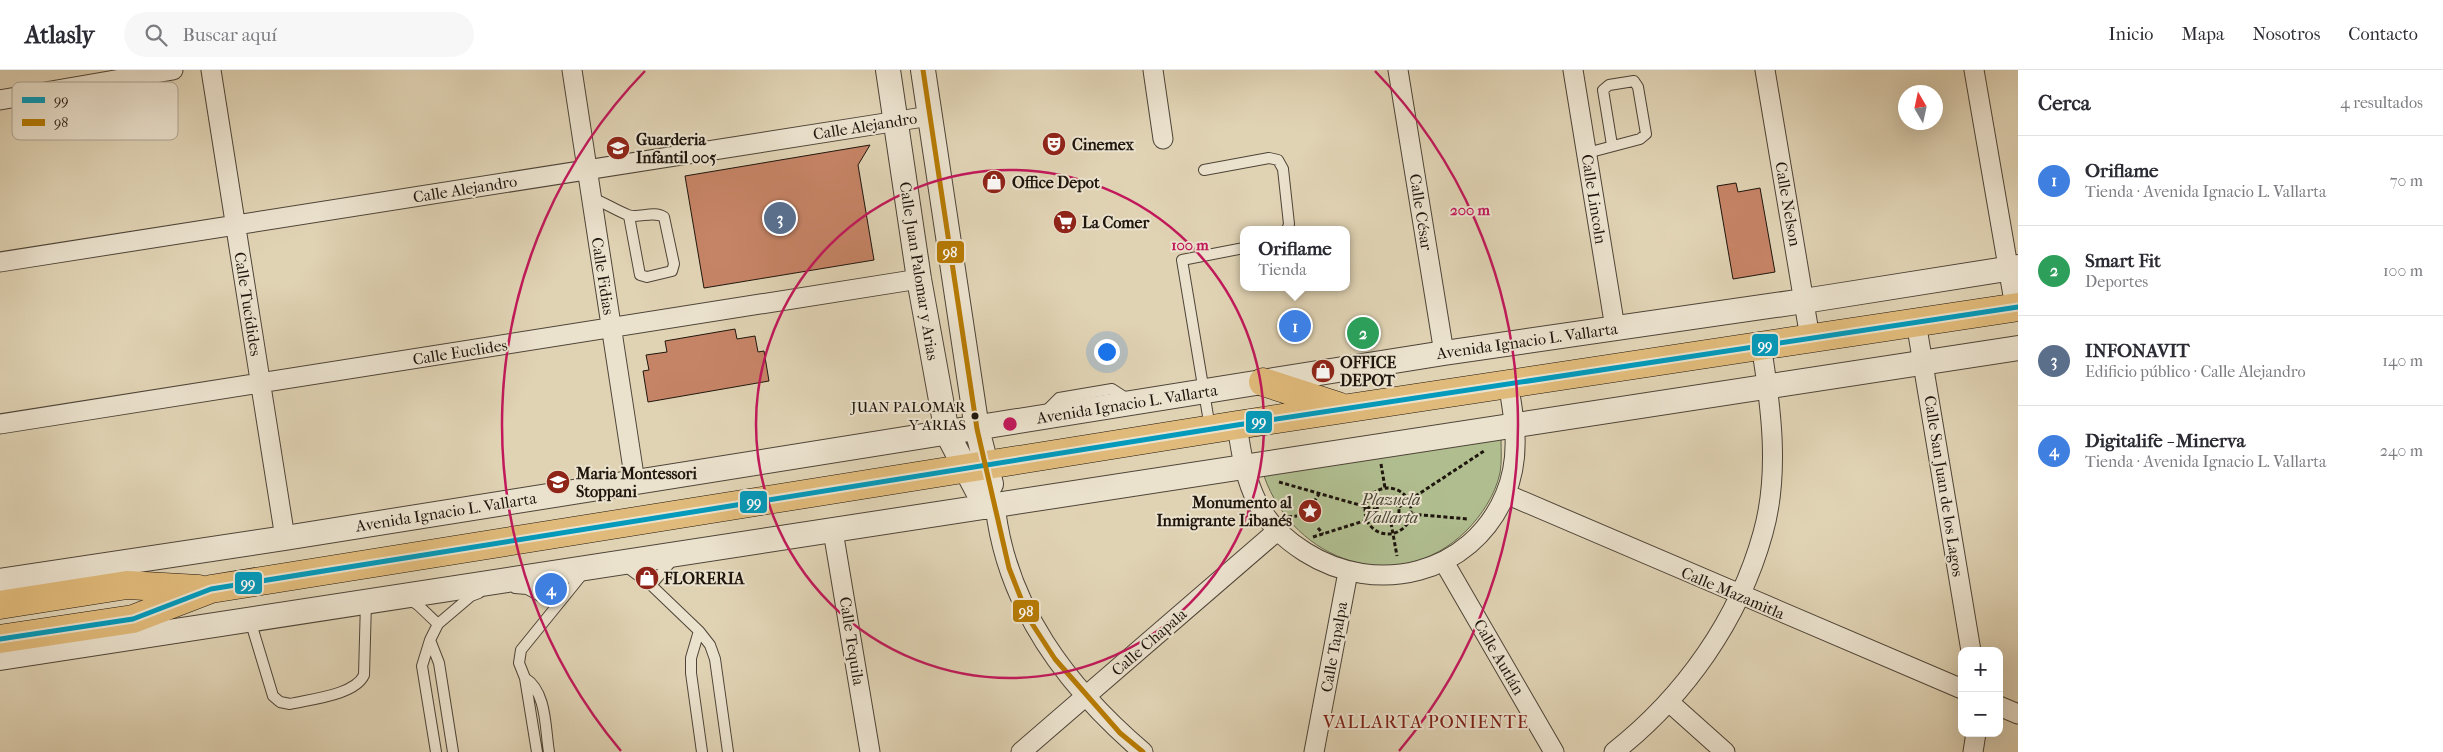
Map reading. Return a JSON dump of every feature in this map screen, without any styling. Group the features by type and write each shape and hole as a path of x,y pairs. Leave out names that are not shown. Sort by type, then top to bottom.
{"main road":[{"path":"0,605 127,585 211,589 1344,408 2016,307"},
{"path":"1263,382 1344,408"},
{"path":"0,639 133,619 211,589"}],"street":[{"path":"104,82 173,70"},
{"name":"Calle Tucídides","path":"211,70 285,538"},
{"name":"Calle Fidias","path":"572,70 635,482"},
{"name":"Calle Juan Palomar y Arias","path":"888,70 919,279 947,433 975,466"},
{"name":"Calle Juan Palomar y Arias","path":"923,70 977,429 975,466"},
{"path":"1153,70 1164,139"},
{"name":"Calle César","path":"1398,70 1444,353"},
{"name":"Calle Lincoln","path":"1573,70 1615,328"},
{"name":"Calle Nelson","path":"1765,70 1810,338"},
{"path":"1974,70 2013,267 2016,307"},
{"name":"Calle Alejandro","path":"0,262 930,116"},
{"name":"Avenida Ignacio L. Vallarta","path":"0,581 977,429 1444,353 1804,301 2013,267"},
{"name":"Calle Euclides","path":"0,424 919,279"},
{"name":"Calle San Juan de los Lagos","path":"1916,322 1970,647"},
{"path":"1614,752 1642,730 1669,702 1709,650 1738,595 1764,532 1772,455 1771,414 1761,345"},
{"path":"0,658 833,530 993,513 1244,467 2018,348"},
{"path":"1224,427 1244,467 1258,505 1277,532 1320,561 1348,572 1378,577 1414,572 1444,562 1467,546 1487,526 1506,494 1515,455 1516,425 1508,383"},
{"path":"975,466 993,513 1009,568 1029,619 1055,660 1086,697 1120,733 1143,752"},
{"name":"Calle Mazamitla","path":"1506,494 1738,595 1958,687"},
{"name":"Calle Tequila","path":"833,530 870,752"},
{"name":"Calle Chapala","path":"1022,752 1277,532"},
{"name":"Calle Autlán","path":"1444,562 1554,752"},
{"name":"Calle Tapalpa","path":"1314,752 1348,572"},
{"path":"1669,702 1725,752"},
{"path":"2003,708 2018,714"},
{"path":"1973,752 1975,737"}],"lane":[{"path":"1587,154 1612,145 1640,139 1646,134 1638,87 1634,81 1609,85 1603,90 1612,145"},
{"path":"1204,170 1269,158 1278,160 1283,169 1288,226"},
{"path":"591,198 606,203 629,216 658,214 664,217 674,264 672,271 647,277 640,275 629,216"},
{"path":"1224,427 1204,392 1182,260 1240,249"},
{"path":"651,585 677,554"},
{"path":"621,563 651,585 699,631 710,645 715,659 728,752"},
{"path":"537,752 525,678 519,663 520,650 587,568"},
{"path":"436,752 422,666 430,640 438,624 471,596 501,588 527,589 557,605"},
{"path":"404,597 418,604 438,624"},
{"path":"250,620 273,696 280,702 290,704 350,690 361,682 364,675 366,602"},
{"path":"699,631 691,658 691,673 702,752"},
{"path":"430,640 439,663 453,752"},
{"path":"525,678 534,683 539,692 549,752"}],"path":[{"path":"1399,507 1488,448"},
{"path":"1380,457 1386,488"},
{"path":"1275,481 1377,510"},
{"path":"1386,488 1397,490 1409,501 1411,514 1406,527 1393,534 1377,532 1367,520 1366,507 1373,494 1386,488"},
{"path":"1314,502 1319,494"},
{"path":"1387,500 1394,502 1399,507 1399,515 1391,522 1380,520 1377,510 1380,503 1387,500"},
{"path":"1411,514 1470,519"},
{"path":"1308,539 1367,520"},
{"path":"1391,522 1397,560"},
{"path":"1318,528 1323,534"}],"green space":[{"name":"Plazuela Vallarta","path":"1501,439 1500,473 1491,497 1477,518 1466,531 1439,551 1410,563 1380,566 1351,561 1323,549 1299,530 1279,506 1264,476 1265,472"}],"building":[{"path":"870,145 858,165 874,260 704,288 685,176"},
{"path":"1736,183 1738,192 1760,188 1775,272 1733,279 1717,186"},
{"path":"735,329 737,339 755,336 758,352 764,351 769,381 648,402 643,371 649,370 646,355 667,352 665,341"}],"transit line":[{"name":"98","path":"923,70 977,429 1009,568 1029,619 1055,659 1120,733 1143,752"},
{"name":"99","path":"0,639 133,619 211,589 1237,425 2018,307"}],"place":[{"name":"Cinemex","path":"1054,144"},
{"name":"Guarderia Infantil 005","path":"618,148"},
{"name":"Office Depot","path":"994,182"},
{"name":"INFONAVIT","path":"780,218"},
{"name":"La Comer","path":"1065,222"},
{"name":"Oriflame","path":"1295,326"},
{"name":"Smart Fit","path":"1363,333"},
{"name":"OFFICE DEPOT","path":"1323,371"},
{"name":"JUAN PALOMAR Y ARIAS","path":"975,416"},
{"name":"Maria Montessori Stoppani","path":"558,482"},
{"name":"Monumento al Inmigrante Libanés","path":"1310,511"},
{"name":"FLORERIA","path":"647,578"},
{"name":"Digitalife - Minerva","path":"551,589"}],"district":[{"name":"VALLARTA PONIENTE","path":"1426,722"}]}
